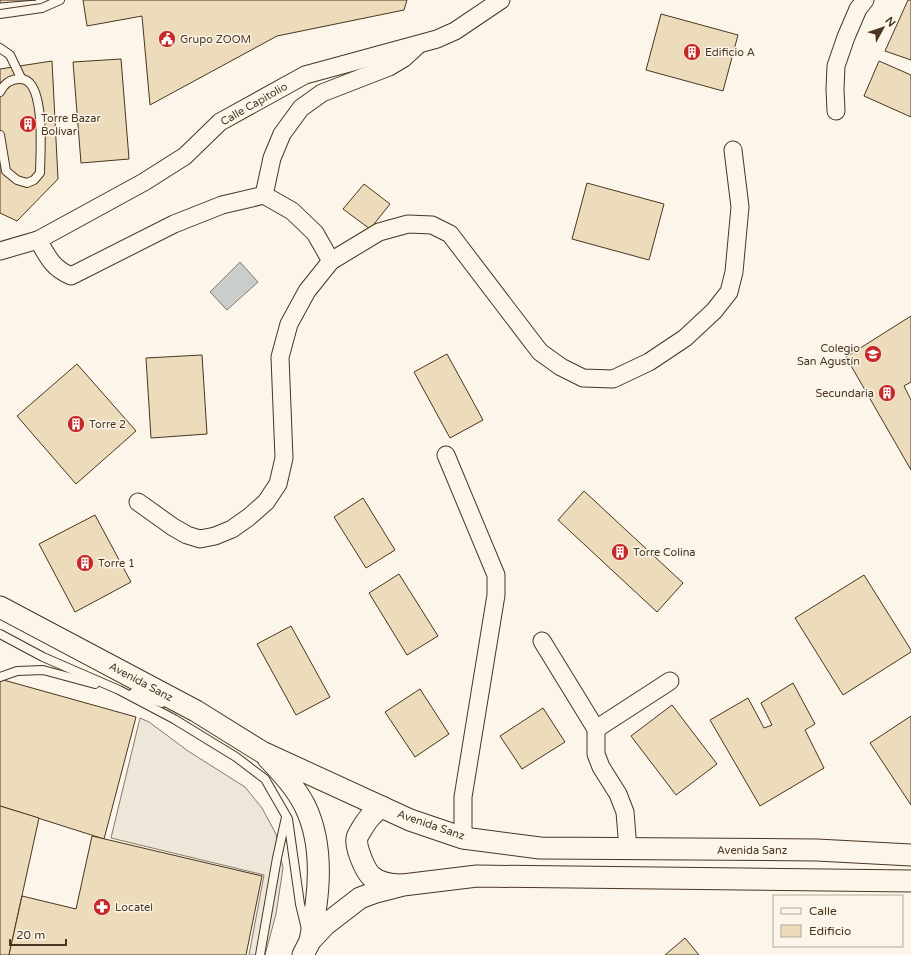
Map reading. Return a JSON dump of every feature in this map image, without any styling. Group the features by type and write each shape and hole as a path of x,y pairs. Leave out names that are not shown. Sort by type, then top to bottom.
{"street":[{"name":"Calle Capitolio","path":"0,251 38,240 144,182 184,156 220,122 305,75 437,38 455,31 501,0"},
{"path":"836,111 834,89 836,66 858,9 865,0"},
{"path":"264,196 272,158 282,134 300,108 322,92 389,68 404,58 419,43"},
{"path":"138,502 173,527 187,535 200,539 215,536 232,529 266,502 278,484 284,458 280,357 289,324 307,291 331,262 379,232 408,224 432,225 450,234 540,352 561,367 583,378 613,379 649,362 685,338 714,311 728,292 734,272 740,207 733,150"},
{"path":"38,240 52,264 61,272 71,276 174,224 222,205 264,196 292,211 306,224 315,233 331,262"},
{"path":"446,455 496,575 496,595 463,797 463,838"},
{"name":"Avenida Sanz","path":"0,607 196,711 262,752 410,820 463,838 540,848 817,850 911,855"},
{"path":"542,641 596,729 596,754 601,767 618,794 625,812 628,849"},
{"path":"596,729 670,681"},
{"path":"262,752 284,775 296,791 311,819 316,837 318,891 316,913 307,948"},
{"path":"382,807 375,811 368,819 357,838 360,855 371,875 386,883 403,885"},
{"path":"307,948 325,925 360,898 403,885 476,876 911,881"}],"lane":[{"path":"0,14 42,8 60,0"},
{"path":"0,48 10,55 21,78"},
{"path":"0,92 2,87 12,79 21,78 29,81 33,87 37,101 41,131 40,173 34,180 27,183 17,180 6,171 0,135"},
{"path":"0,634 43,657 119,690 174,719 236,757 265,779 286,816 292,842 307,948"},
{"path":"0,677 17,671 43,670 196,711"},
{"path":"260,955 286,816"}],"shaded area":[{"path":"240,262 258,282 227,310 210,292"},
{"path":"140,718 149,722 188,751 245,787 262,808 276,834 283,868 276,914 265,955 249,955 264,875 111,838"}],"building":[{"path":"0,0 36,0 0,3"},
{"path":"83,0 407,0 404,10 277,36 150,105 142,16 87,26"},
{"path":"908,0 911,0 911,60 885,51"},
{"name":"Edificio A","path":"661,14 738,35 723,91 646,70"},
{"name":"Torre Bazar Bolívar","path":"121,59 129,159 81,163 73,62"},
{"name":"Torre Bazar Bolívar","path":"52,61 58,179 17,221 0,213 0,69"},
{"path":"879,61 911,75 911,117 864,96"},
{"path":"587,183 664,204 649,260 572,239"},
{"path":"364,184 390,204 370,229 343,209"},
{"name":"Secundaria","path":"911,316 911,382 904,386 911,400 911,470 846,357"},
{"path":"447,354 483,420 450,438 414,372"},
{"path":"202,355 207,434 151,438 146,358"},
{"name":"Torre 2","path":"77,364 136,431 76,484 17,416"},
{"name":"Torre Colina","path":"584,491 683,583 657,612 558,520"},
{"path":"363,498 395,550 366,568 334,517"},
{"name":"Torre 1","path":"95,515 131,582 75,612 39,544"},
{"path":"399,574 438,636 407,655 369,593"},
{"path":"864,575 911,652 843,695 795,618"},
{"path":"291,626 330,697 296,715 257,644"},
{"path":"0,679 136,717 104,839 0,806"},
{"path":"793,683 815,724 805,730 824,768 760,806 710,720 748,698 764,728 772,725 761,703"},
{"path":"420,689 449,734 415,757 385,712"},
{"path":"672,705 717,764 676,795 631,736"},
{"path":"543,708 565,742 522,769 500,736"},
{"path":"911,716 911,805 870,743"},
{"path":"0,806 39,818 9,955 0,955"},
{"path":"92,836 262,876 246,955 9,955 22,896 76,909"},
{"path":"685,938 699,955 665,955"}],"place":[{"name":"Grupo ZOOM","path":"167,39"},
{"name":"Edificio A","path":"692,52"},
{"name":"Torre Bazar Bolívar","path":"28,124"},
{"name":"Colegio San Agustín","path":"873,354"},
{"name":"Secundaria","path":"887,393"},
{"name":"Torre 2","path":"76,424"},
{"name":"Torre Colina","path":"620,552"},
{"name":"Torre 1","path":"85,563"},
{"name":"Locatel","path":"102,907"}]}
